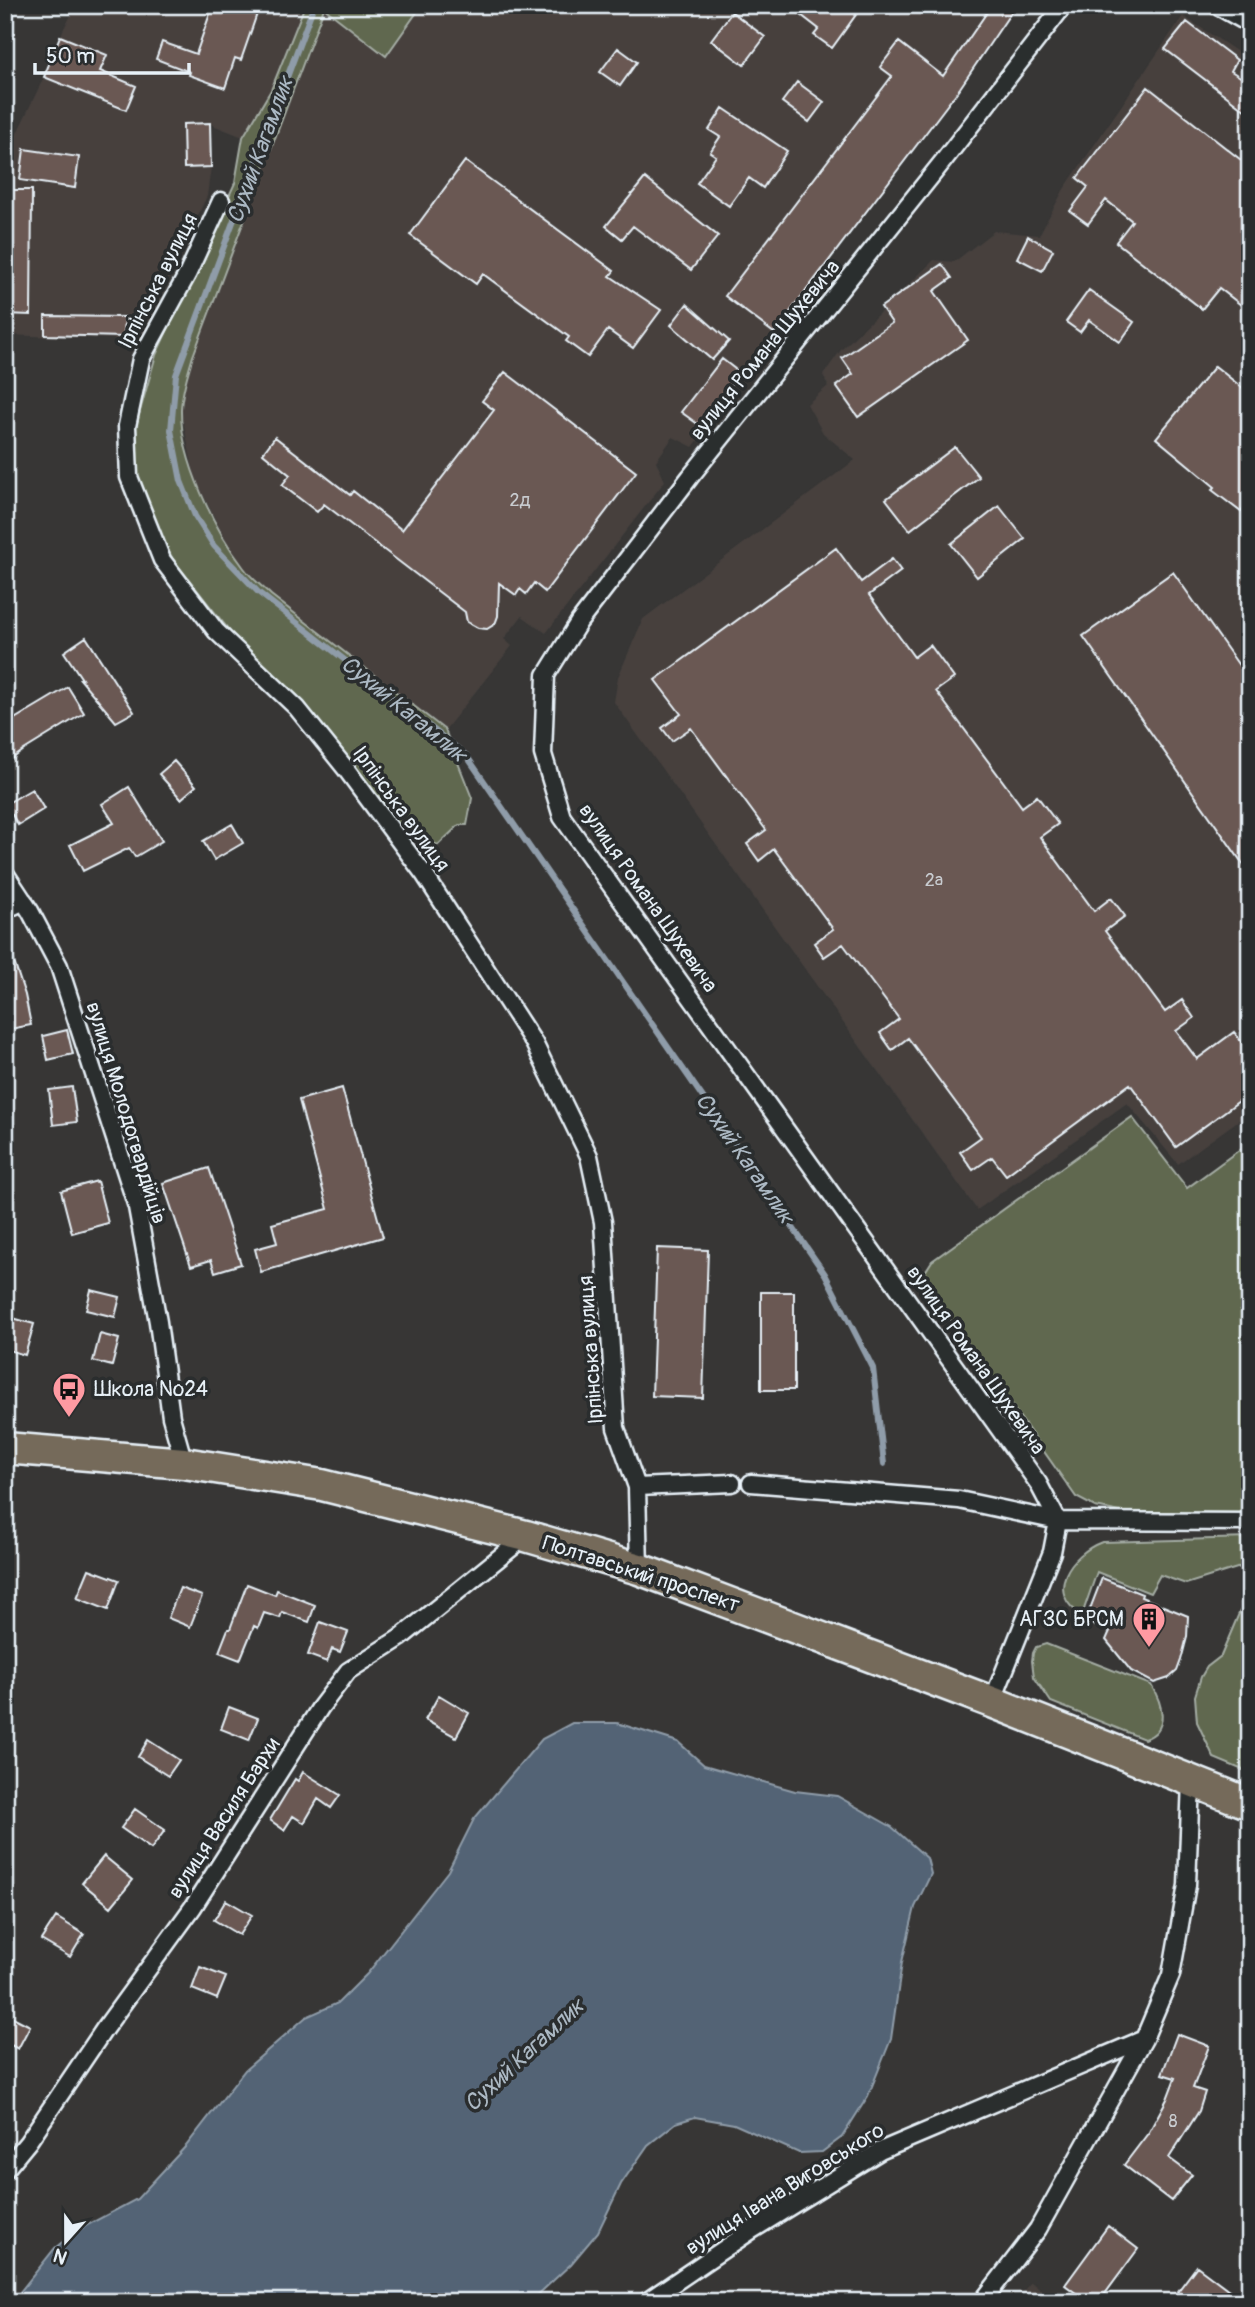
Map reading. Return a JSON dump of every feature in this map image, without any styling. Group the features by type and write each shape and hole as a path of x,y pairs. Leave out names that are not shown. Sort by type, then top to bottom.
{"highway":[{"name":"Полтавський проспект","path":"5,1448 184,1463 322,1485 526,1536 639,1569 992,1702 1250,1804"}],"street":[{"name":"вулиця Романа Шухевича","path":"1058,1521 1038,1483 562,817 543,754 546,676 579,622 690,477 944,160 1064,5"},
{"path":"1216,5 1250,24"},
{"name":"Ірпінська вулиця","path":"221,201 188,273 141,359 127,426 129,477 162,560 216,631 298,708 424,874 534,1043 589,1156 603,1222 615,1428 637,1487 639,1569"},
{"name":"вулиця Молодогвардійців","path":"5,873 60,966 136,1207 158,1322 171,1417 184,1463"},
{"path":"5,910 23,901"},
{"path":"637,1487 732,1483"},
{"path":"751,1483 959,1500 1058,1521 1250,1522"},
{"path":"992,1702 1052,1552 1058,1521"},
{"name":"вулиця Василя Бархи","path":"5,2169 28,2142 105,2028 193,1907 320,1708 348,1671 400,1638 526,1536"},
{"path":"982,2302 1038,2229 1144,2039 1171,1975 1187,1885 1191,1781"},
{"name":"вулиця Івана Виговського","path":"646,2302 752,2230 880,2151 1144,2039"}],"shaded area":[{"path":"77,5 305,5 271,90 243,137 210,124 211,167 207,196 140,340 5,335 5,158"},
{"path":"422,5 1016,5 693,447 673,437 656,461 665,481 546,633 522,616 504,639 512,646 445,730 271,595 245,570 226,541 195,479 181,411 183,388 193,356 325,7 386,56"},
{"path":"1183,16 1250,60 1250,1112 1178,1164 1127,1103 977,1210 614,702 618,677 643,619 855,460 823,433 807,404 828,386 823,375 841,350 934,260 954,262 994,231 1039,235 1064,189"},
{"path":"1031,2282 1055,2302 1014,2302"}],"green space":[{"path":"305,5 422,5 386,56 324,8 193,356 183,395 182,429 201,493 221,534 247,572 271,595 445,730 472,798 467,825 459,825 438,845 399,831 357,770 302,701 240,644 172,558 149,509 137,474 136,425 156,355 235,183 243,137 271,90"},
{"path":"1132,1117 1187,1188 1250,1142 1250,1513 1121,1512 1095,1507 1076,1497 928,1287 925,1272 932,1261"},
{"path":"1250,1538 1250,1564 1186,1584 1160,1575 1150,1593 1097,1572 1082,1615 1071,1606 1065,1596 1063,1585 1072,1565 1080,1555 1102,1542"},
{"path":"1250,1599 1250,1773 1214,1758 1197,1722 1195,1696 1201,1677 1207,1667 1221,1656 1240,1611"},
{"path":"1046,1644 1151,1685 1161,1708 1161,1723 1158,1729 1144,1739 1051,1702 1034,1677 1032,1661 1036,1647"}],"water":[{"path":"572,1723 617,1723 678,1742 704,1765 795,1791 837,1796 892,1827 927,1858 931,1874 915,1907 902,1962 891,2039 868,2096 842,2137 822,2152 799,2153 734,2124 695,2117 676,2123 648,2145 621,2184 598,2232 571,2264 530,2302 12,2302 55,2248 76,2231 137,2199 186,2146 245,2070 306,2017 338,2003 367,1974 448,1871 474,1819 542,1739"}],"building":[{"path":"213,5 260,5 241,60 235,58 225,88 156,59 162,42 196,54"},
{"path":"788,5 863,5 832,48 814,35 819,29"},
{"path":"992,5 1016,5 960,88 774,333 725,296 892,76 880,67 899,42 943,76"},
{"path":"732,12 765,37 744,65 711,40"},
{"path":"1187,22 1237,60 1231,71 1250,83 1250,114 1165,49"},
{"path":"60,36 107,55 100,71 136,86 126,110 44,77"},
{"path":"618,48 637,62 620,86 600,72"},
{"path":"797,82 824,102 809,122 782,102"},
{"path":"1148,87 1250,167 1250,312 1219,288 1202,309 1116,242 1132,221 1106,200 1088,224 1070,211 1088,187 1077,178"},
{"path":"723,108 787,151 763,188 749,178 729,206 697,183 716,156 710,152 720,137 709,130"},
{"path":"210,123 211,167 184,168 183,124"},
{"path":"24,149 79,157 75,188 20,180"},
{"path":"465,161 614,271 610,276 661,310 633,348 608,330 588,357 566,341 569,337 483,274 476,284 410,235"},
{"path":"645,178 718,236 691,270 633,226 622,239 606,226"},
{"path":"5,190 32,190 31,315 5,314"},
{"path":"1028,236 1053,250 1042,271 1017,258"},
{"path":"942,264 952,278 934,291 968,340 858,417 836,386 853,374 842,358 892,323 881,307"},
{"path":"1089,290 1134,322 1120,342 1089,320 1080,332 1066,322"},
{"path":"687,304 729,341 712,360 671,325"},
{"path":"45,316 125,317 124,337 45,335"},
{"path":"722,359 740,373 699,425 681,412"},
{"path":"1215,366 1250,394 1250,500 1241,512 1212,490 1215,487 1156,438"},
{"path":"505,372 636,472 545,592 534,583 526,594 520,589 516,595 499,583 498,616 495,624 487,629 467,622 465,612 324,504 317,512 282,485 290,475 263,453 275,437 350,495 353,491 402,530 494,410 482,401"},
{"path":"955,447 979,477 910,530 886,499"},
{"path":"999,506 1025,539 977,577 951,544"},
{"path":"836,548 861,582 892,559 901,571 869,595 914,657 930,645 954,678 936,691 1022,807 1037,796 1058,824 1040,837 1094,911 1111,898 1125,916 1105,931 1165,1012 1182,1000 1194,1018 1176,1031 1197,1059 1234,1032 1250,1053 1250,1093 1176,1147 1130,1084 1006,1175 992,1157 973,1170 960,1152 981,1137 908,1038 892,1050 880,1033 899,1019 843,944 824,957 814,943 833,929 774,849 759,861 747,844 766,830 691,728 672,741 662,728 681,714 655,680"},
{"path":"1173,572 1250,681 1250,874 1083,636"},
{"path":"86,637 134,712 116,722 80,679 64,652"},
{"path":"68,687 84,713 5,764 5,723"},
{"path":"174,761 196,786 181,799 159,774"},
{"path":"129,787 162,841 135,857 129,848 83,871 70,845 114,823 102,804"},
{"path":"32,789 44,809 18,825 6,804"},
{"path":"232,824 243,843 214,860 203,841"},
{"path":"8,944 25,995 31,1025 5,1030 5,945"},
{"path":"67,1030 73,1054 48,1060 43,1036"},
{"path":"72,1087 77,1122 53,1125 49,1090"},
{"path":"342,1088 383,1237 261,1272 255,1249 277,1243 272,1224 328,1209 299,1100"},
{"path":"209,1168 241,1264 215,1272 211,1260 191,1266 163,1183"},
{"path":"97,1181 108,1223 72,1233 61,1191"},
{"path":"657,1248 708,1250 703,1398 652,1396"},
{"path":"91,1290 120,1297 115,1317 86,1310"},
{"path":"761,1292 794,1292 794,1390 761,1390"},
{"path":"9,1317 34,1324 25,1355 5,1349 5,1331"},
{"path":"100,1334 119,1339 112,1366 93,1361"},
{"path":"89,1569 119,1580 108,1610 77,1598"},
{"name":"АГЗС БРСМ","path":"1102,1578 1188,1616 1187,1637 1181,1660 1177,1671 1169,1678 1154,1683 1131,1671 1106,1640 1110,1631 1085,1622"},
{"path":"247,1584 275,1595 277,1590 315,1605 309,1622 282,1612 280,1618 264,1613 258,1628 254,1626 240,1660 219,1652"},
{"path":"180,1588 202,1596 190,1627 168,1618"},
{"path":"320,1622 348,1632 340,1652 332,1649 327,1662 308,1655"},
{"path":"439,1695 469,1713 456,1737 425,1720"},
{"path":"229,1707 258,1718 249,1740 221,1729"},
{"path":"148,1740 179,1760 168,1776 138,1757"},
{"path":"303,1772 340,1795 331,1808 318,1799 304,1823 293,1816 284,1830 270,1820 295,1779 298,1781"},
{"path":"135,1809 165,1830 151,1849 121,1828"},
{"path":"104,1856 133,1880 111,1907 82,1883"},
{"path":"226,1900 252,1915 239,1935 214,1920"},
{"path":"56,1917 84,1934 70,1957 41,1940"},
{"path":"200,1967 226,1977 217,1999 192,1989"},
{"path":"5,2013 30,2026 18,2049 5,2042"},
{"path":"1177,2034 1209,2046 1193,2088 1205,2092 1199,2111 1169,2158 1192,2175 1171,2201 1124,2165 1149,2132 1167,2099 1175,2078 1162,2074"},
{"path":"1108,2226 1138,2249 1099,2302 1088,2302 1065,2285"},
{"path":"1197,2266 1245,2302 1184,2302 1175,2295"}],"waterway":[{"name":"Сухий Кагамлик","path":"314,5 176,375 171,430 181,481 195,516 214,546 258,592 466,755 825,1274 873,1368 884,1464"}],"place":[{"name":"Школа №24","path":"69,1419"},
{"name":"АГЗС БРСМ","path":"1149,1649"}]}
